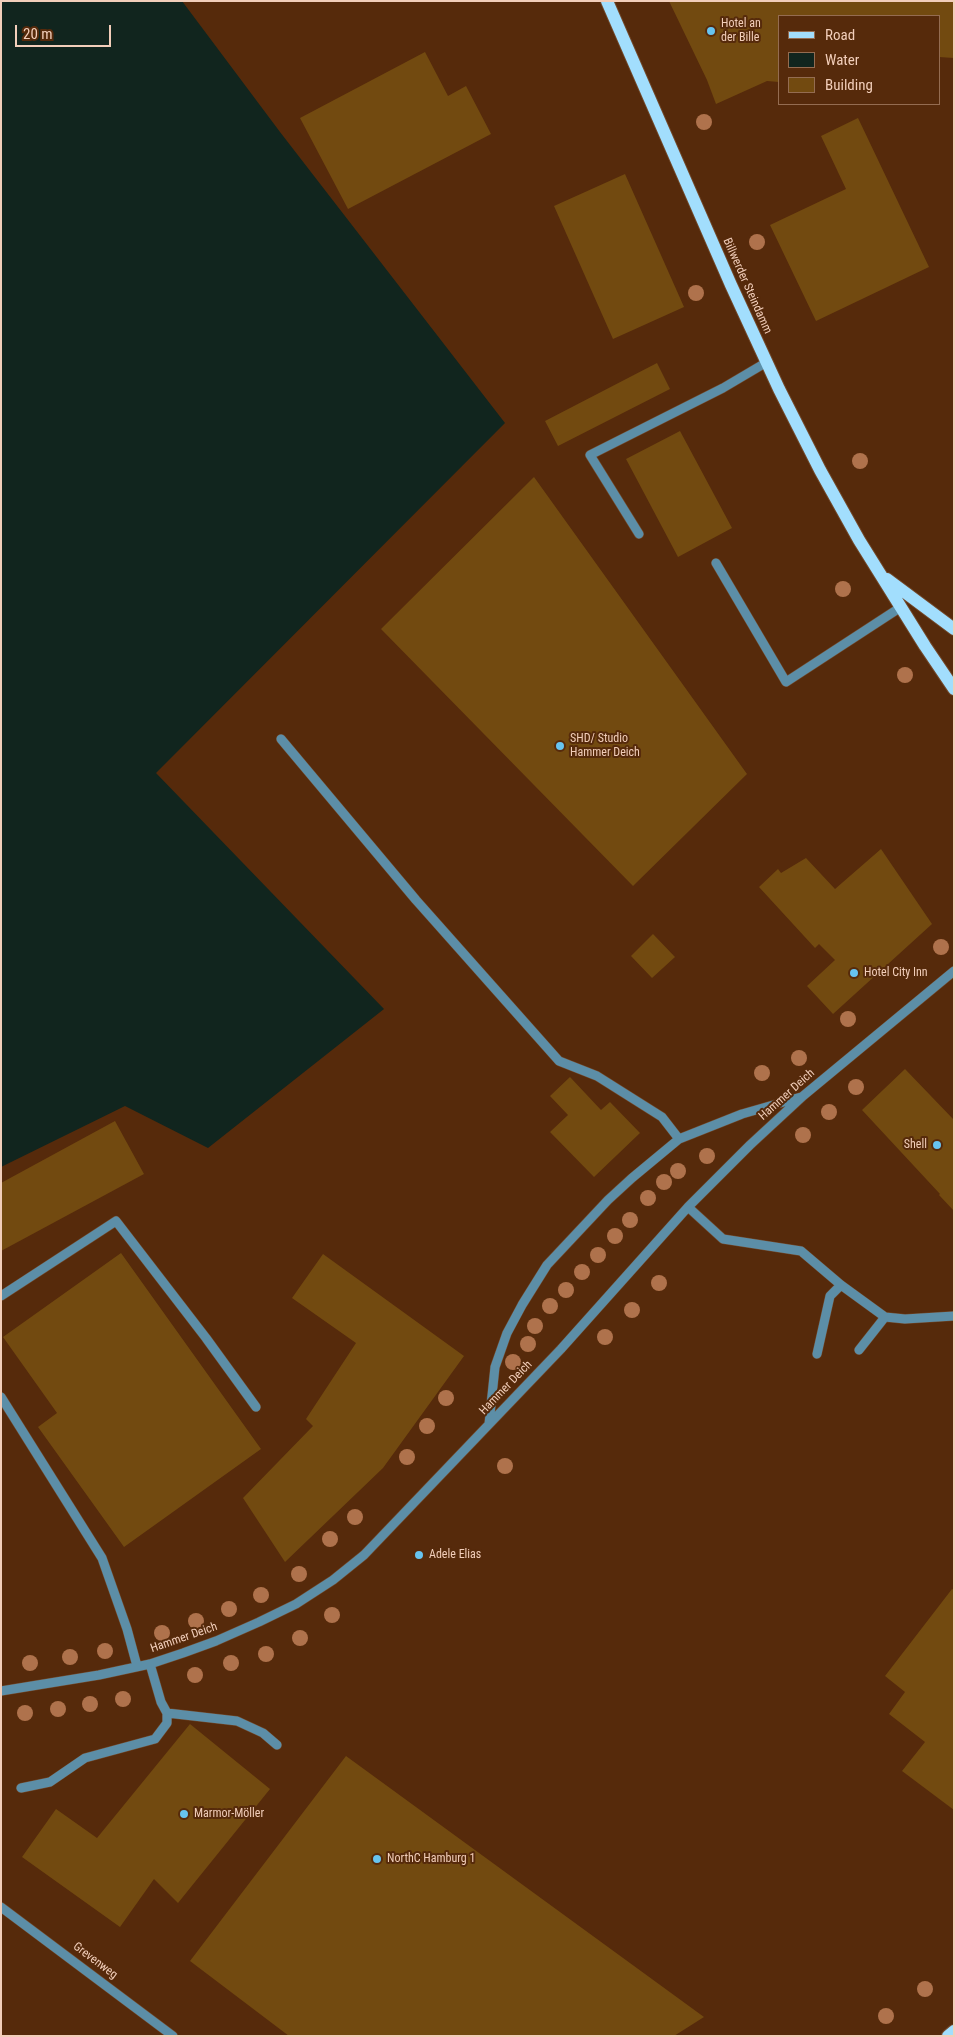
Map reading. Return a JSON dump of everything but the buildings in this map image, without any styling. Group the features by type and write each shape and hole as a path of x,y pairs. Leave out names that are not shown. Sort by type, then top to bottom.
{"main road":[{"name":"Billwerder Steindamm","path":"607,1 767,362 820,470 900,607 954,689"},
{"name":"Billwerder Steindamm","path":"881,574 954,629"},
{"path":"948,2036 954,2031"}],"street":[{"path":"639,534 590,456 722,388 767,362"},
{"path":"716,563 786,682 900,607"},
{"path":"281,739 416,900 558,1061 597,1076 662,1117 680,1139"},
{"name":"Hammer Deich","path":"1,1690 99,1675 150,1664 216,1642 296,1604 333,1580 364,1555 561,1349 688,1207 803,1096 954,971"},
{"path":"489,1424 495,1367 507,1333 547,1265 620,1189 680,1139 742,1114 803,1096"},
{"path":"688,1207 723,1239 801,1251 841,1285 884,1317 905,1319 954,1316"},
{"path":"1,1296 116,1221 206,1338 256,1407"},
{"path":"817,1354 830,1296 841,1285"},
{"path":"859,1350 884,1317"},
{"path":"1,1397 102,1558 137,1666"},
{"path":"21,1788 50,1782 86,1758 155,1739 167,1723 167,1713 161,1702 150,1664"},
{"path":"167,1713 237,1721 263,1733 277,1745"},
{"name":"Grevenweg","path":"1,1908 173,2036"}],"water":[{"path":"1,1 182,1 280,132 505,423 156,773 384,1009 208,1148 125,1106 1,1167"}],"place":[{"name":"Hotel an der Bille","path":"711,31"},
{"name":"SHD/ Studio Hammer Deich","path":"560,746"},
{"name":"Hotel City Inn","path":"854,973"},
{"name":"Shell","path":"937,1145"},
{"name":"Adele Elias","path":"419,1555"},
{"name":"Marmor-Möller","path":"184,1814"},
{"name":"NorthC Hamburg 1","path":"377,1859"}]}
